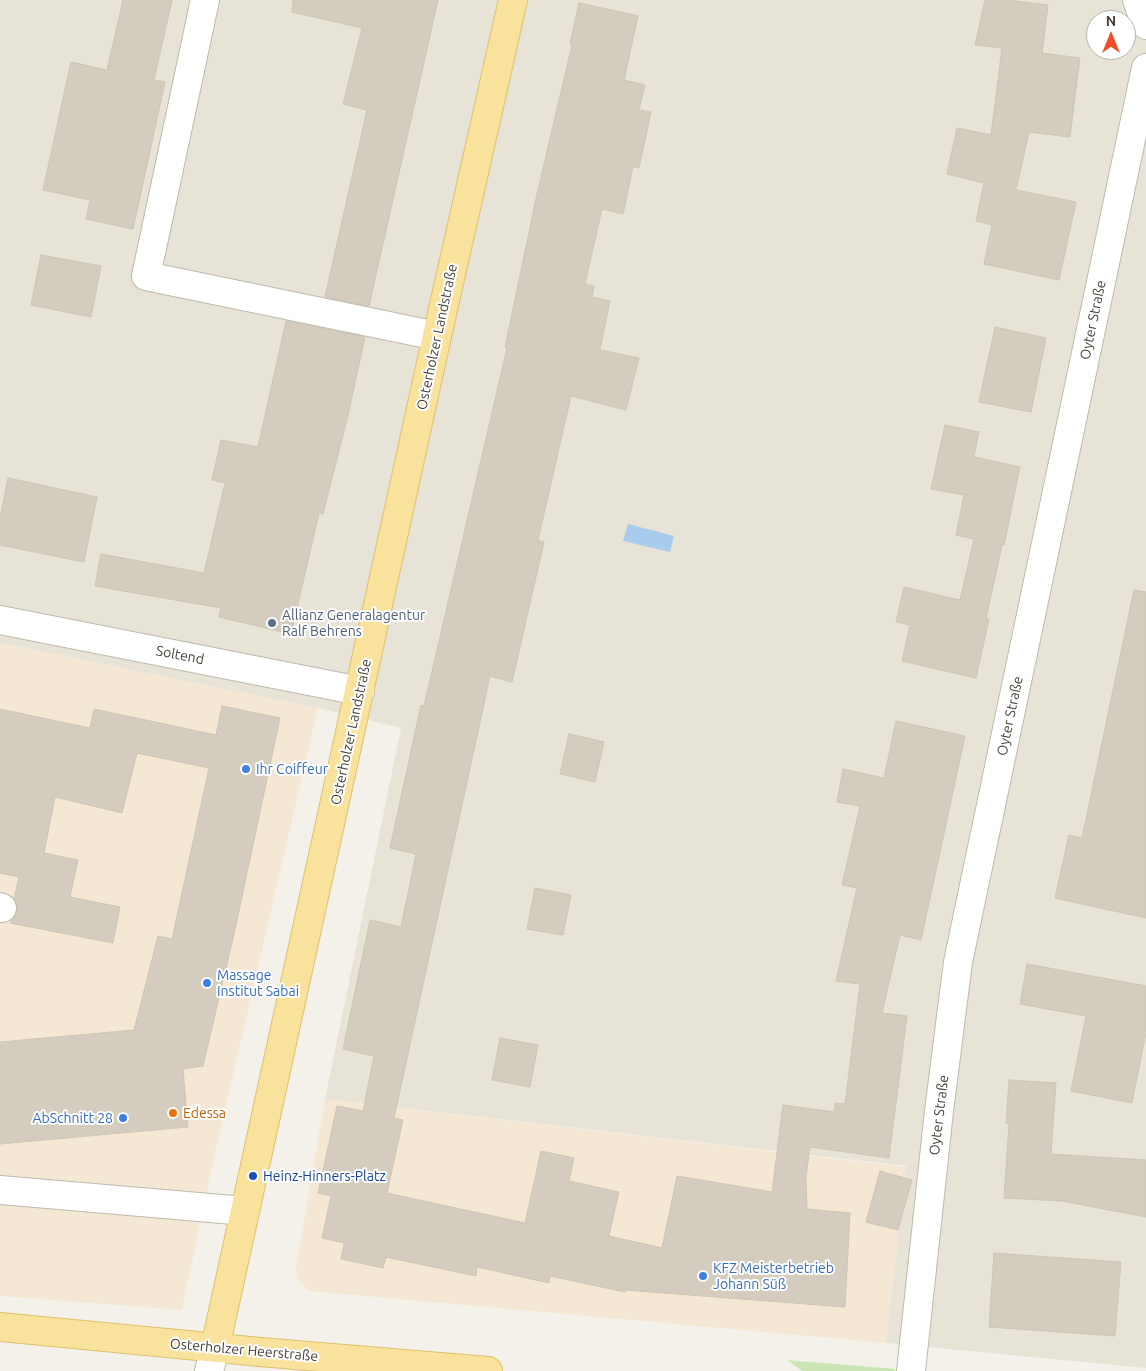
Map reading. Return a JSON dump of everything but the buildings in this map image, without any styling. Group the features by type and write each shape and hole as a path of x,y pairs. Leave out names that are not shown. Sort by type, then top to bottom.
{"main road":[{"name":"Osterholzer Landstraße","path":"212,1359 437,336 513,0"},
{"name":"Osterholzer Heerstraße","path":"0,1327 212,1359 488,1371"}],"street":[{"path":"205,0 146,276 437,336"},
{"path":"1137,0 1146,25"},
{"name":"Oyter Straße","path":"912,1371 939,1111 958,962 1141,119 1146,68"},
{"name":"Soltend","path":"0,620 360,690"},
{"path":"0,1190 245,1211"}],"shaded area":[{"path":"0,0 1146,0 1146,1368 886,1343 906,1166 325,1099 401,728 318,708 0,643"},
{"path":"0,643 318,708 217,1144 182,1310 0,1296"},
{"path":"325,1099 906,1167 886,1343 309,1291 299,1282 296,1269"}],"green space":[{"path":"787,1360 896,1369 894,1371 802,1371"}],"water":[{"path":"628,524 674,536 670,552 623,541"}],"place":[{"name":"Allianz Generalagentur Ralf Behrens","path":"272,623"},
{"name":"Ihr Coiffeur","path":"246,769"},
{"name":"Massage Institut Sabai","path":"207,983"},
{"name":"Edessa","path":"173,1113"},
{"name":"AbSchnitt 28","path":"123,1118"},
{"name":"Heinz-Hinners-Platz","path":"253,1176"},
{"name":"KFZ Meisterbetrieb Johann Süß","path":"703,1276"}]}
